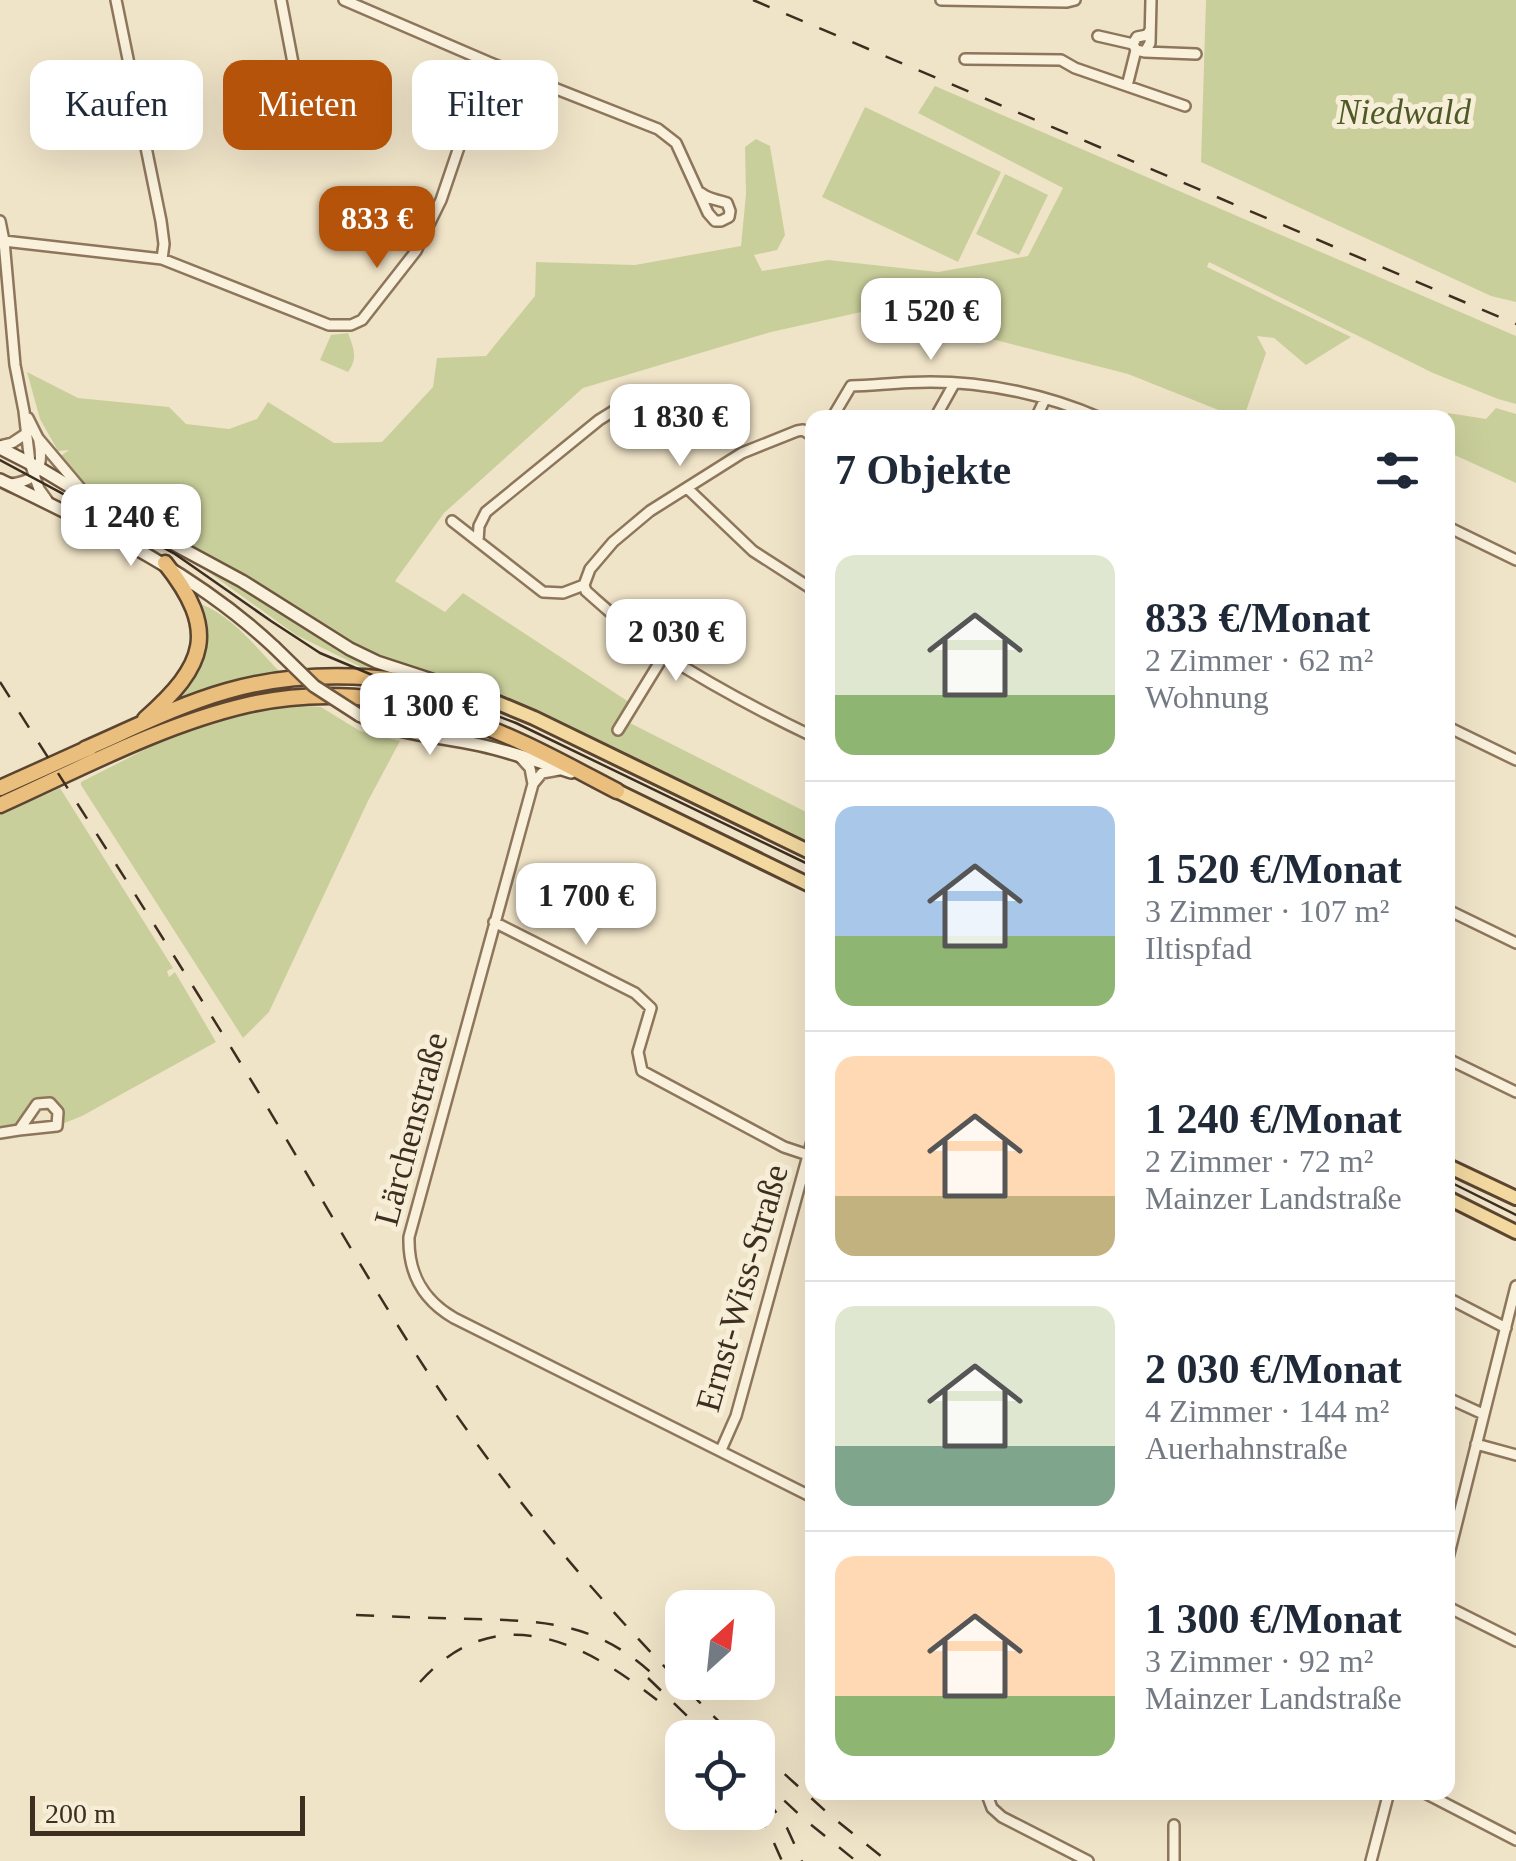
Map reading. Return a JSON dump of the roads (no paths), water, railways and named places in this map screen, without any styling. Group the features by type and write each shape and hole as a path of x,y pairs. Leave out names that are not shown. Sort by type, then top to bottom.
{"highway":[{"path":"0,788 136,727 174,693 194,663 198,649 197,616 188,594 165,564"},
{"path":"85,750 198,701 260,684 327,676 385,678 478,695"},
{"path":"0,804 214,714 250,704 347,696 415,705 457,716 530,746 617,791"}],"main road":[{"path":"0,447 242,581 350,650 478,695 550,726 805,851"},
{"path":"4,482 165,564 232,609 314,686 358,716 392,730 478,744 573,773 805,883"},
{"path":"1455,1169 1516,1198"},
{"path":"1455,1202 1516,1232"}],"street":[{"path":"116,0 161,221 162,259"},
{"path":"280,0 292,60"},
{"path":"344,0 483,60"},
{"path":"941,0 1074,0"},
{"path":"1128,86 1138,49 1136,37 1150,30 1151,0"},
{"path":"1098,36 1138,49 1196,54"},
{"path":"964,59 1061,60 1185,106"},
{"path":"558,90 664,133 676,143 701,194"},
{"path":"4,241 162,259 329,325 343,326 360,322 416,251 441,200 458,150"},
{"path":"0,221 15,366 38,489 49,502"},
{"path":"837,410 851,386 934,382 981,386 1077,410"},
{"path":"939,410 954,384"},
{"path":"478,541 479,526 486,512 575,438 641,394"},
{"path":"1040,410 1045,399"},
{"path":"24,411 38,438 72,481 94,501"},
{"path":"805,431 797,431 742,454 650,510 590,569 584,585 586,591 664,655 805,732"},
{"path":"0,447 27,433"},
{"path":"4,482 21,482 34,469 42,458 38,438"},
{"path":"687,488 754,552 805,585"},
{"path":"452,522 542,592 562,593 584,585"},
{"path":"1455,530 1516,560"},
{"path":"618,730 664,655"},
{"path":"1455,730 1516,760"},
{"path":"517,754 530,768 533,784"},
{"path":"533,784 549,770 573,773"},
{"name":"Lärchenstraße","path":"533,784 409,1237 410,1264 431,1302 454,1318 805,1493"},
{"path":"1455,913 1516,942"},
{"path":"494,922 647,1002 650,1008 638,1052 642,1071 805,1154"},
{"path":"1455,1062 1516,1092"},
{"path":"0,1133 57,1126 58,1112 50,1103 37,1104 18,1130"},
{"name":"Ernst-Wiss-Straße","path":"721,1450 736,1416 805,1166"},
{"path":"1455,1530 1516,1286"},
{"path":"1455,1302 1506,1328"},
{"path":"1455,1401 1484,1414"},
{"path":"1476,1444 1516,1455"},
{"path":"1455,1610 1516,1640"},
{"path":"989,1800 1002,1817 1088,1861"},
{"path":"1372,1861 1387,1800"},
{"path":"1438,1800 1516,1840"},
{"path":"1174,1824 1174,1861"}],"tram line":[{"path":"0,460 175,554 320,653 377,677 516,723 805,863"},
{"path":"1455,1184 1516,1215"}],"railway":[{"path":"753,0 1516,324"},
{"path":"0,682 455,1413 519,1500 587,1582 718,1720"},
{"path":"356,1615 502,1620 575,1630 618,1648 661,1682"},
{"path":"420,1682 449,1656 478,1641 508,1635 538,1637 599,1660 657,1700"},
{"path":"648,1678 691,1720"},
{"path":"775,1765 805,1792"},
{"path":"775,1792 856,1861"},
{"path":"813,1800 887,1861"},
{"path":"775,1811 802,1861"},
{"path":"767,1830 782,1861"}],"park label":[{"name":"Niedwald","path":"1404,112"}]}
